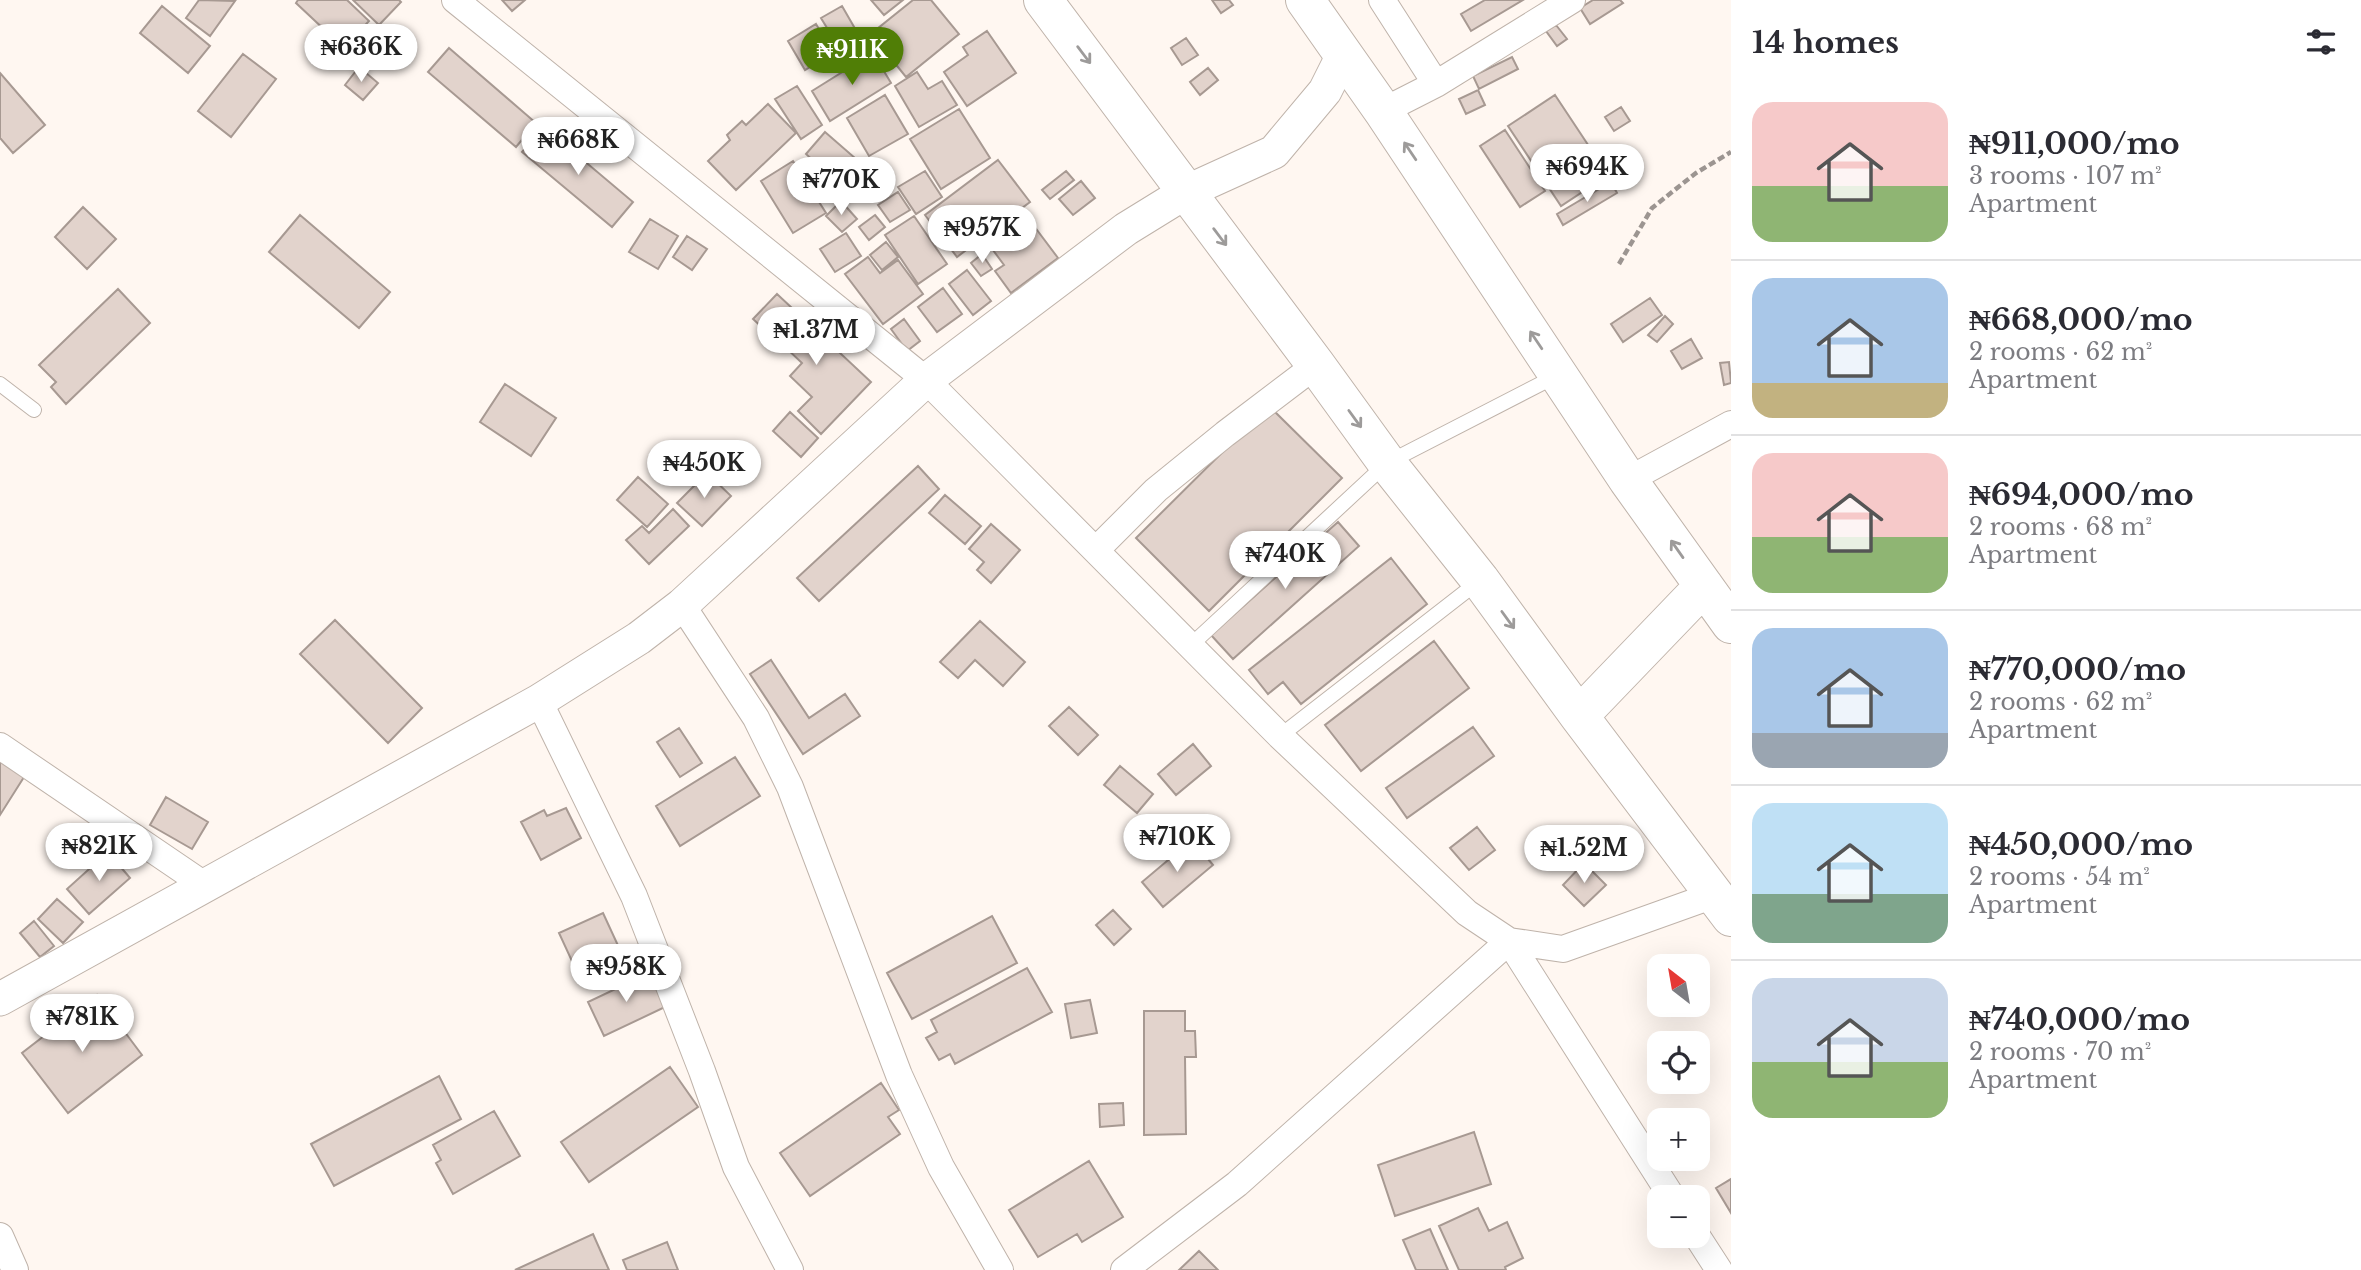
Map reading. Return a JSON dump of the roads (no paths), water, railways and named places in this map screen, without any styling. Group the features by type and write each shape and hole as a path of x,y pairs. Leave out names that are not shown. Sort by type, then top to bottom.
{"highway":[{"path":"1043,0 1387,463 1480,580 1723,906"},
{"path":"1305,0 1344,53 1628,480 1731,624"},
{"path":"1579,716 1704,586"}],"street":[{"path":"455,0 926,380 1280,737 1467,913 1509,941 1664,1185"},
{"path":"1382,0 1436,84"},
{"path":"1383,111 1436,84 1572,0"},
{"path":"0,999 539,701 639,638 682,605 926,380 1126,229 1186,192 1274,152 1325,91 1344,53"},
{"path":"1096,550 1156,490 1316,365"},
{"path":"1628,480 1731,424"},
{"path":"682,605 756,718 790,787 899,1075 941,1167 1000,1270"},
{"path":"539,701 634,896 736,1167 790,1270"},
{"path":"0,746 206,886"},
{"path":"1509,941 1563,949 1723,906"},
{"path":"1124,1270 1237,1184 1509,941"},
{"path":"0,1236 15,1270"},
{"path":"1705,1248 1719,1270"}],"lane":[{"path":"1190,646 1387,463 1559,375"},
{"path":"0,384 34,410"},
{"path":"1280,737 1480,580"}]}
